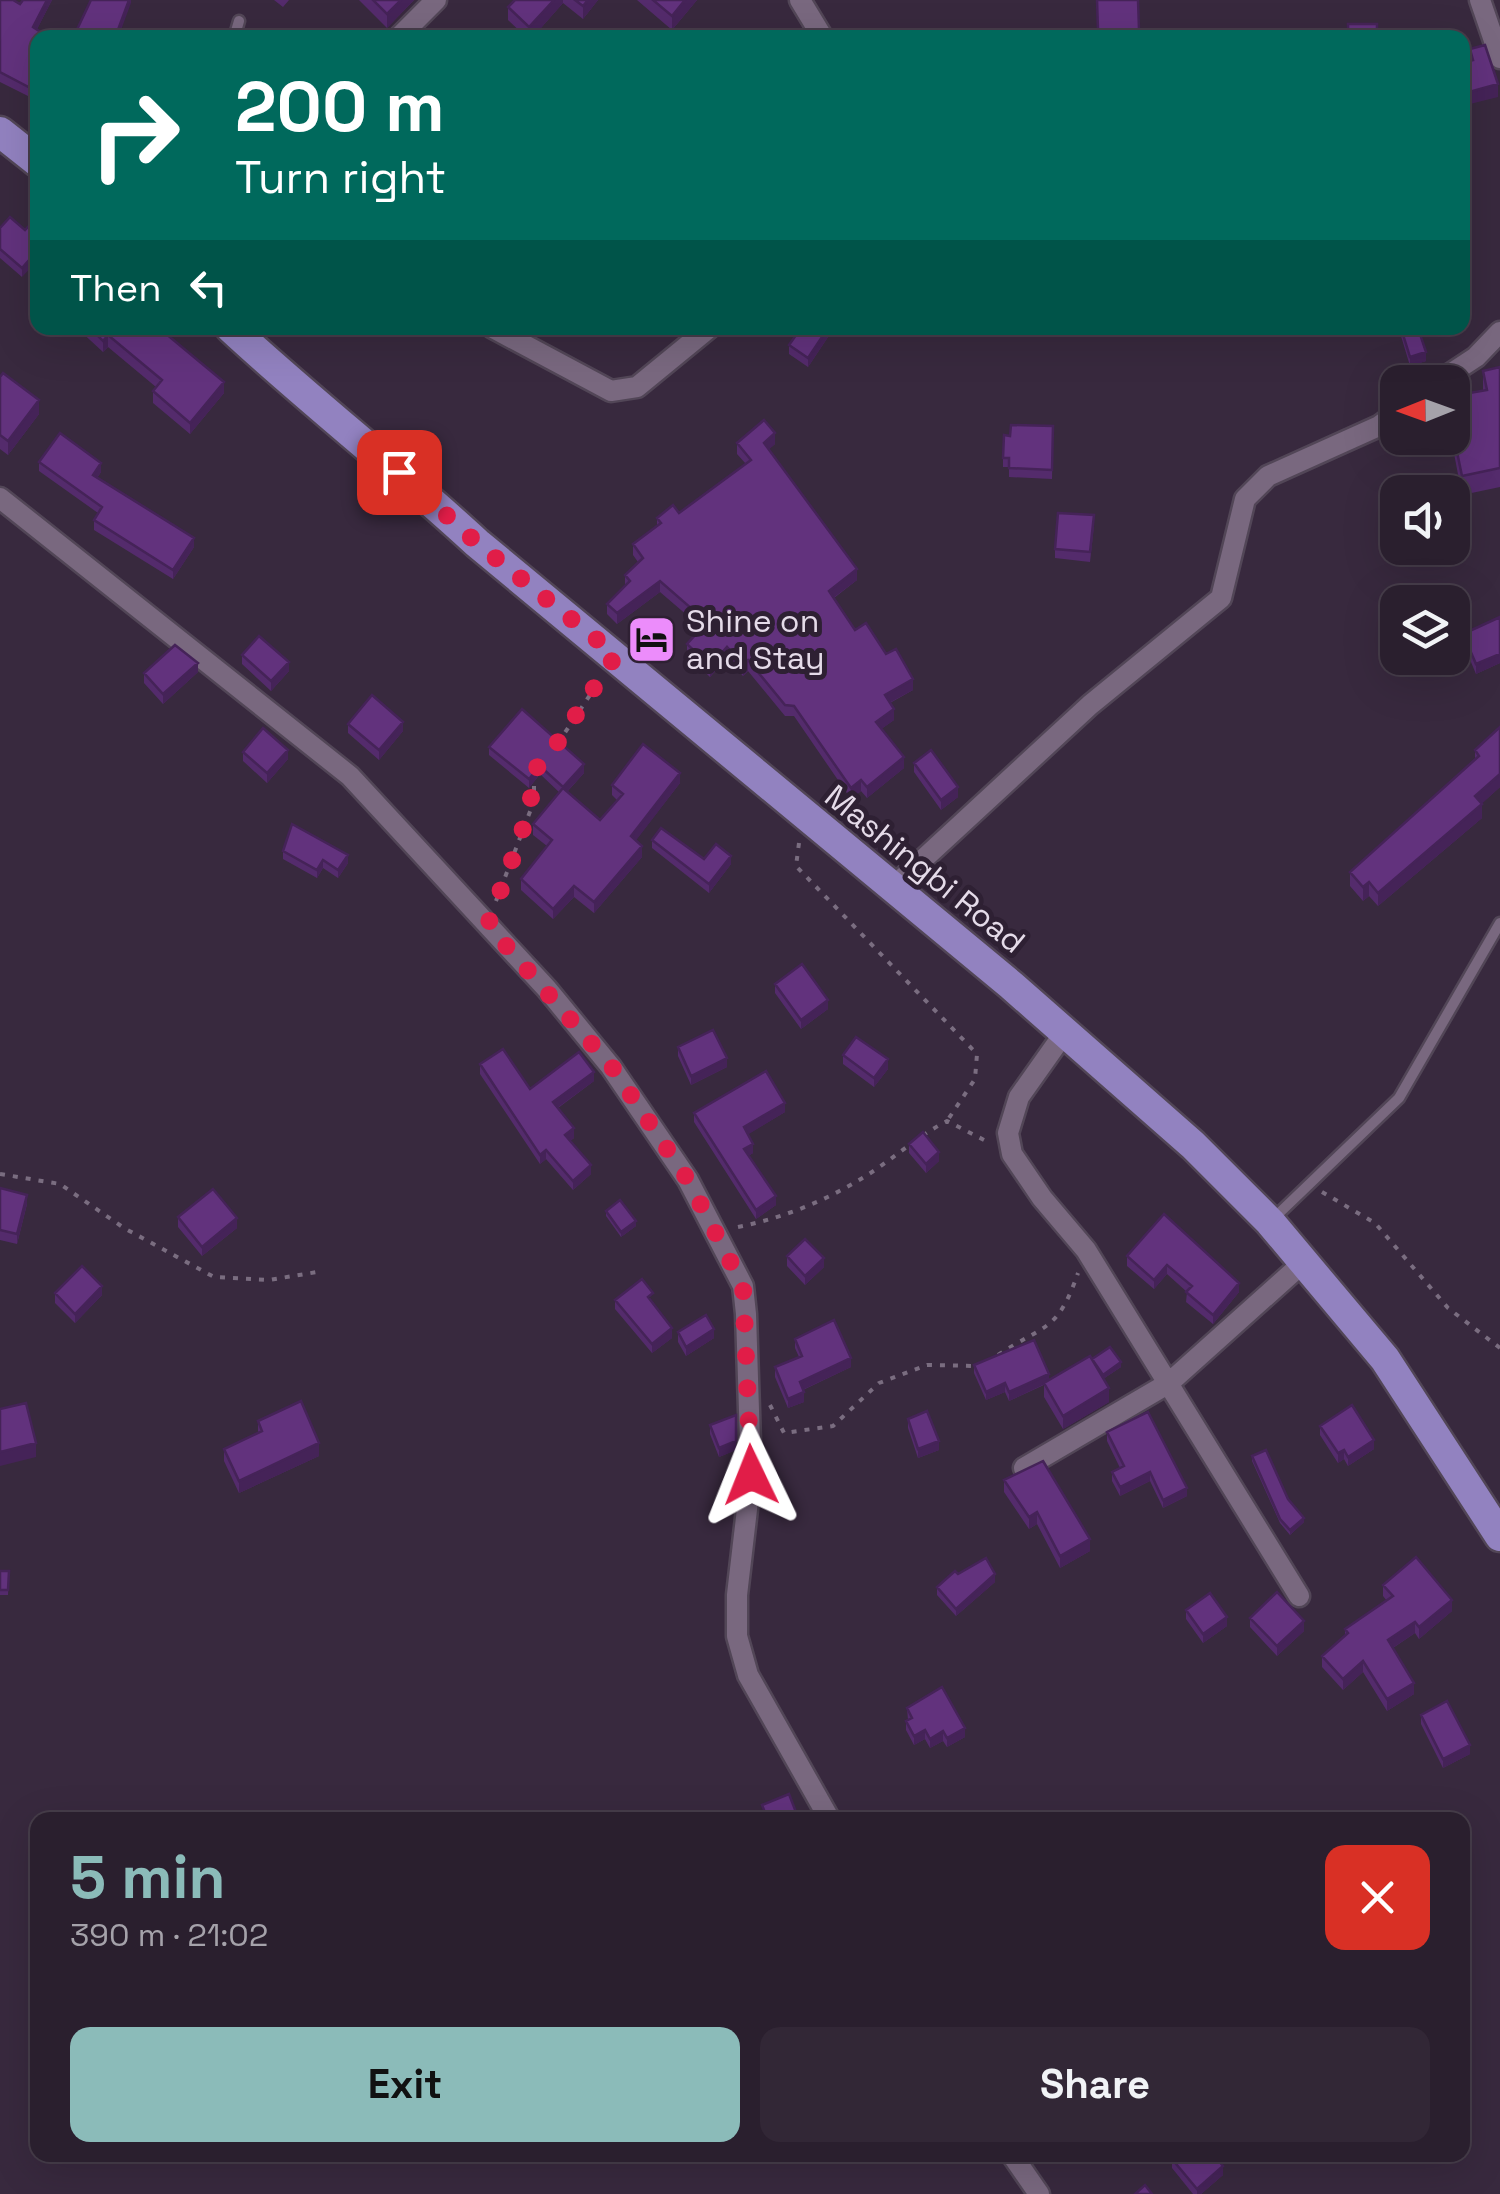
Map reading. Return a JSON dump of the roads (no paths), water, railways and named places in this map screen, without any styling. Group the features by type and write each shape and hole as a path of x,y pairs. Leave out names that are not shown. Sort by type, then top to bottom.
{"main road":[{"path":"0,132 30,156"},
{"name":"Mashingbi Road","path":"245,335 344,431 399,472 477,543 1065,1032 1193,1145 1270,1222 1385,1359 1500,1536"}],"street":[{"path":"406,30 436,0"},
{"path":"800,0 818,30"},
{"path":"1480,0 1500,58"},
{"path":"1464,365 1500,332"},
{"path":"506,335 611,391 637,387 700,335"},
{"path":"891,889 1090,705 1220,598 1245,500 1268,476 1380,425"},
{"path":"0,498 350,776 612,1067 717,1232 743,1286 748,1374 751,1475 737,1595 737,1636 748,1676 825,1812"},
{"path":"1065,1032 1019,1097 1008,1133 1012,1154 1042,1198 1086,1250 1299,1596"},
{"path":"1024,1468 1169,1382 1304,1262"},
{"path":"1017,2162 1039,2194"}],"lane":[{"path":"236,30 238,21"},
{"path":"1270,1222 1399,1098 1500,923"}],"place":[{"name":"Shine on and Stay","path":"651,639"}]}
